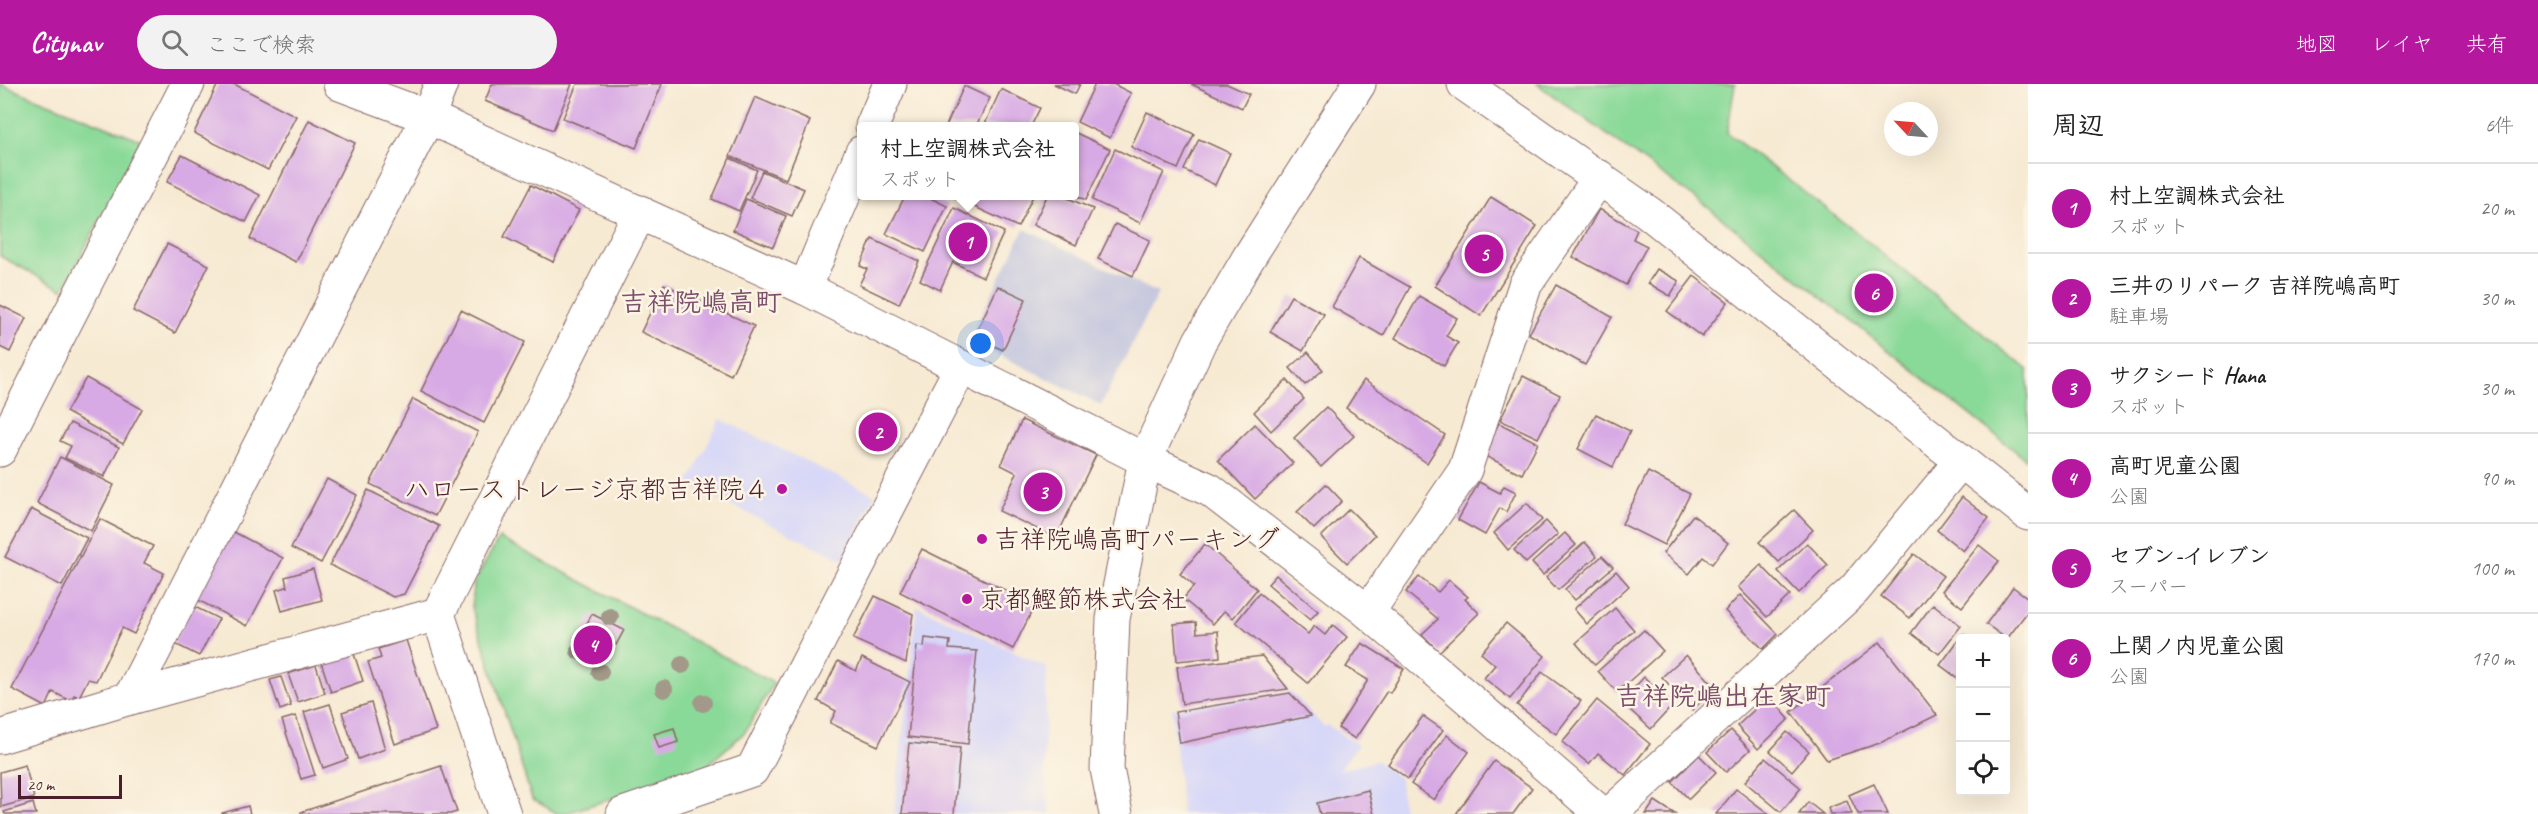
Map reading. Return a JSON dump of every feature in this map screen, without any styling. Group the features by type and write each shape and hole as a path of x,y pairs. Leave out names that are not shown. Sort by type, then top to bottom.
{"street":[{"path":"0,450 188,84"},
{"path":"340,84 428,117 805,288 1145,460 1210,490 1368,612 1602,814"},
{"path":"130,699 428,117 441,84"},
{"path":"874,122 890,84"},
{"path":"1116,814 1107,769 1113,619 1145,460 1200,340 1249,257 1359,84"},
{"path":"1464,84 1649,213 2028,514"},
{"path":"805,288 857,162"},
{"path":"1368,612 1465,470 1525,285 1600,177"},
{"path":"504,814 438,614 640,212"},
{"path":"622,814 752,770 961,367"},
{"path":"1610,814 1854,590 1961,461"},
{"path":"0,737 438,614"}],"shaded area":[{"path":"1024,229 1158,293 1101,405 969,340"},
{"name":"ハローストレージ京都吉祥院４","path":"720,419 875,495 843,560 688,484"},
{"path":"917,606 1047,668 1044,766 1050,814 894,814"},
{"path":"1291,691 1324,727 1327,725 1358,745 1339,770 1377,761 1400,778 1403,814 1182,814 1172,709"}],"green space":[{"path":"0,84 141,140 63,290 0,256"},
{"path":"1537,84 1735,84 1727,133 1852,229 2028,370 2028,461 1706,206"},
{"path":"499,538 774,683 745,732 702,770 563,814 558,814 532,799 472,608 474,583"}],"building":[{"path":"218,84 234,84 296,116 268,170 194,133"},
{"path":"492,84 572,84 553,130 485,101"},
{"path":"577,84 662,84 636,148 563,118"},
{"path":"1054,84 1080,84 1075,94"},
{"path":"1095,84 1113,84 1131,93 1110,138 1077,122"},
{"path":"1191,84 1227,84 1249,94 1242,108"},
{"path":"964,86 990,98 978,122 948,122"},
{"path":"1001,89 1040,108 1033,122 986,122"},
{"path":"755,97 810,121 786,179 730,156"},
{"path":"1147,112 1194,134 1178,169 1131,147"},
{"path":"309,120 355,143 296,262 250,239"},
{"path":"1079,134 1110,149 1086,200 1079,197"},
{"path":"1199,139 1230,153 1215,185 1184,170"},
{"path":"1115,149 1164,172 1140,223 1092,200"},
{"path":"182,155 260,195 246,222 167,182"},
{"path":"730,158 757,170 739,211 712,199"},
{"path":"762,171 804,189 792,216 750,198"},
{"path":"531,185 579,210 553,262 504,237"},
{"path":"1491,197 1537,226 1481,316 1435,286"},
{"path":"746,199 786,216 773,247 733,230"},
{"path":"903,200 934,200 947,206 925,252 886,234"},
{"path":"960,200 1031,200 1018,227"},
{"path":"1045,200 1072,200 1093,209 1076,245 1033,225"},
{"path":"954,208 1004,232 983,277 953,262 940,290 920,280"},
{"path":"1599,209 1637,230 1633,239 1647,246 1626,285 1573,257"},
{"path":"1115,224 1150,240 1133,276 1098,259"},
{"path":"872,239 919,261 899,304 859,285 867,269 860,266"},
{"path":"167,244 209,265 175,333 133,311"},
{"path":"1359,258 1410,287 1383,336 1332,307"},
{"path":"1657,269 1679,281 1670,296 1648,283"},
{"path":"1694,276 1728,302 1702,337 1667,311"},
{"path":"664,284 754,326 731,375 641,332"},
{"path":"1556,285 1612,317 1585,365 1529,334"},
{"path":"998,286 1026,299 1003,350 974,337"},
{"path":"1291,296 1324,314 1303,351 1270,332"},
{"path":"1419,296 1457,318 1446,336 1458,343 1444,366 1395,338"},
{"path":"0,305 26,318 10,352 0,347"},
{"path":"461,310 525,342 484,423 421,391"},
{"path":"1308,352 1323,370 1305,385 1290,368"},
{"path":"1523,376 1560,395 1538,438 1500,420"},
{"path":"86,378 142,409 123,444 66,412"},
{"path":"1287,380 1304,399 1271,431 1254,412"},
{"path":"1364,380 1445,435 1427,463 1346,408"},
{"path":"413,399 478,432 435,516 370,484"},
{"path":"1326,407 1354,436 1321,467 1294,438"},
{"path":"1596,414 1630,431 1613,467 1578,449"},
{"path":"1022,420 1096,455 1056,538 999,511 1017,473 1001,465"},
{"path":"70,423 119,447 104,477 65,458 71,446 60,441"},
{"path":"1499,423 1538,443 1522,474 1483,455"},
{"path":"1255,424 1293,463 1255,499 1218,460"},
{"path":"60,457 114,485 91,531 37,503"},
{"path":"1648,472 1690,494 1664,545 1622,524"},
{"path":"327,479 357,495 321,563 291,548"},
{"path":"1479,482 1500,493 1504,486 1516,492 1506,512 1500,508 1485,535 1458,520"},
{"path":"1326,484 1342,501 1314,529 1297,512"},
{"path":"368,490 439,526 404,594 393,597 330,565"},
{"path":"1962,497 1989,518 1963,551 1937,530"},
{"path":"1527,503 1542,520 1508,550 1494,533"},
{"path":"31,509 87,538 62,586 5,557"},
{"path":"1349,509 1375,535 1347,563 1321,537"},
{"path":"1794,510 1813,530 1779,562 1759,542"},
{"path":"1693,515 1728,543 1712,564 1703,557 1689,574 1663,553"},
{"path":"100,519 153,546 144,563 164,573 134,634 122,628 96,681 88,679 79,697 74,695 71,701 53,692 46,707 12,689"},
{"path":"1546,521 1558,534 1526,563 1514,550"},
{"path":"232,531 283,558 247,626 196,599"},
{"path":"1565,533 1576,545 1543,575 1532,563"},
{"path":"1585,542 1597,556 1558,590 1546,577"},
{"path":"1807,543 1828,565 1799,593 1778,571"},
{"path":"1205,544 1257,589 1233,618 1224,611 1213,624 1183,599 1194,586 1180,574"},
{"path":"1979,545 1999,561 1962,607 1942,591"},
{"name":"京都鰹節株式会社","path":"922,549 1035,605 1013,649 900,592"},
{"path":"1914,554 1943,576 1910,618 1881,596"},
{"path":"1602,556 1613,567 1575,600 1565,589"},
{"path":"1761,565 1790,595 1767,617 1738,587"},
{"path":"313,569 322,600 282,611 276,590 287,587 285,577"},
{"path":"1616,571 1629,586 1587,624 1574,609"},
{"path":"1276,575 1318,611 1310,620 1268,584"},
{"path":"1419,577 1438,592 1449,580 1468,597 1465,599 1479,613 1439,652 1422,634 1438,619 1406,592"},
{"path":"2013,587 2028,598 2028,611 2010,635 2000,634 1986,624"},
{"path":"1259,593 1308,634 1314,626 1325,635 1333,625 1347,637 1308,683 1236,622"},
{"path":"1740,595 1778,634 1763,649 1725,611"},
{"path":"875,596 913,614 906,663 853,639"},
{"path":"1933,604 1961,626 1939,654 1911,633"},
{"path":"193,606 219,619 199,656 173,643"},
{"path":"1615,608 1634,630 1595,665 1576,643"},
{"path":"592,614 624,630 616,645 584,629"},
{"path":"1196,622 1197,633 1218,631 1220,657 1177,661 1174,624"},
{"path":"1506,623 1545,656 1510,699 1484,678 1495,665 1481,653"},
{"path":"1644,630 1663,651 1617,692 1598,671"},
{"path":"925,638 950,641 949,649 977,651 968,744 908,737 917,646 924,647"},
{"path":"406,640 436,730 395,744 368,662 381,658 378,649"},
{"path":"1880,642 1937,715 1880,743 1827,760 1791,712"},
{"path":"1362,643 1404,669 1390,693 1387,691 1355,739 1338,728 1368,680 1346,667"},
{"path":"1956,643 1956,677 1940,665"},
{"path":"353,651 363,681 331,692 321,662"},
{"path":"1686,655 1716,688 1692,710 1662,677"},
{"path":"1262,656 1288,689 1182,704 1177,667"},
{"path":"862,658 910,682 878,746 830,723 836,711 818,701 838,661 856,671"},
{"path":"316,665 325,693 298,702 288,674"},
{"path":"1542,672 1581,701 1556,734 1517,705"},
{"path":"281,677 291,706 280,710 270,680"},
{"path":"1644,677 1673,705 1651,729 1621,702"},
{"path":"1290,693 1311,716 1180,743 1175,712"},
{"path":"1769,696 1789,719 1758,749 1737,726"},
{"path":"1597,700 1650,744 1625,775 1598,753 1589,764 1562,742"},
{"path":"371,703 385,749 358,759 342,712"},
{"path":"330,704 348,759 323,768 304,712"},
{"path":"296,716 315,775 301,779 282,720"},
{"path":"1423,716 1443,730 1408,779 1388,764"},
{"path":"674,728 678,742 659,748 654,734"},
{"path":"1731,730 1750,750 1726,772 1707,752"},
{"path":"1787,732 1809,751 1792,771 1770,751"},
{"path":"1447,735 1469,752 1434,800 1411,784"},
{"path":"909,743 960,748 954,814 902,814"},
{"path":"1699,755 1716,772 1689,799 1672,782"},
{"path":"1765,758 1801,788 1781,812 1745,782"},
{"path":"1494,761 1532,788 1513,814 1456,814"},
{"path":"25,765 34,798 1,807 0,772"},
{"path":"441,766 457,812 450,814 301,814 301,812"},
{"path":"1874,784 1888,814 1858,814 1849,795"},
{"path":"1736,789 1769,814 1716,814"},
{"path":"1368,790 1374,814 1320,814 1317,803"},
{"path":"1655,801 1675,814 1646,814"},
{"path":"1847,801 1852,814 1830,814 1828,808"},
{"path":"1808,802 1823,814 1799,814"},
{"path":"33,803 36,814 5,814 4,812"},
{"path":"248,806 250,814 222,814 222,813"}],"place":[{"name":"村上空調株式会社","path":"968,242"},
{"name":"セブン-イレブン","path":"1484,254"},
{"name":"上関ノ内児童公園","path":"1874,293"},
{"name":"三井のリパーク 吉祥院嶋高町","path":"878,432"},
{"name":"ハローストレージ京都吉祥院４","path":"782,489"},
{"name":"サクシード Hana","path":"1043,492"},
{"name":"吉祥院嶋高町パーキング","path":"982,539"},
{"name":"京都鰹節株式会社","path":"967,599"},
{"name":"高町児童公園","path":"593,645"}],"district":[{"name":"吉祥院嶋高町","path":"701,302"},
{"name":"吉祥院嶋出在家町","path":"1723,696"}]}
